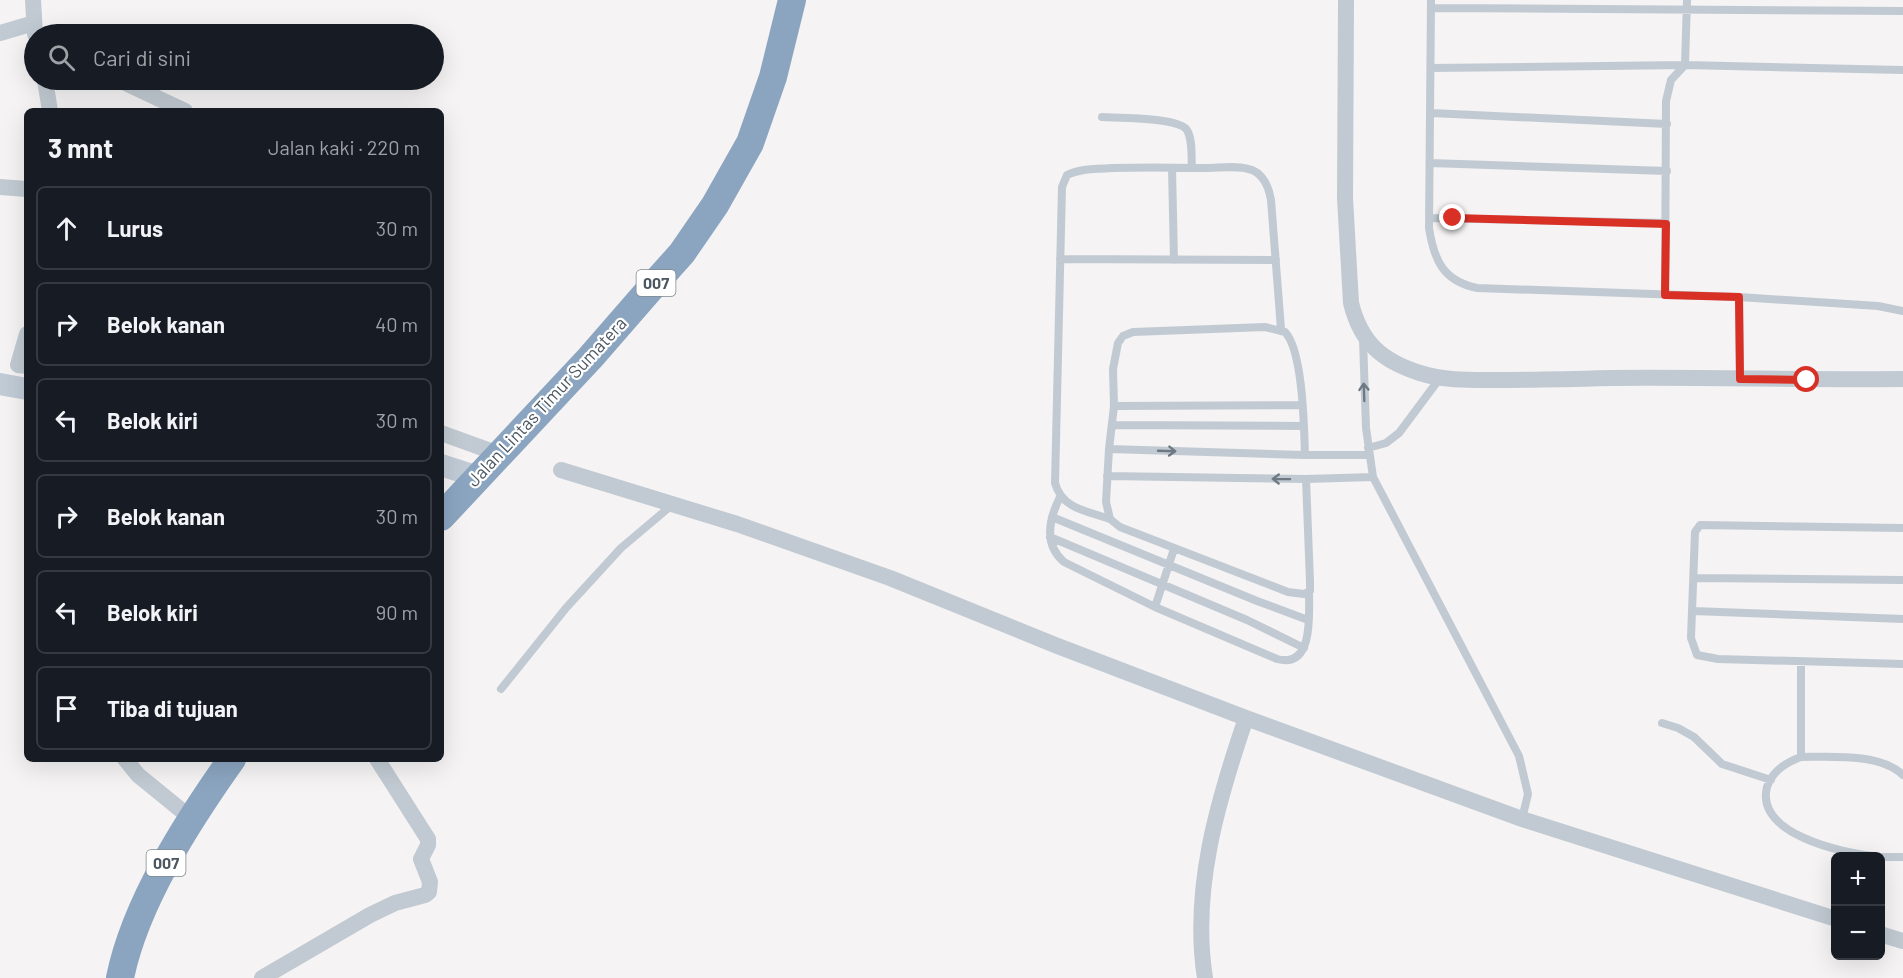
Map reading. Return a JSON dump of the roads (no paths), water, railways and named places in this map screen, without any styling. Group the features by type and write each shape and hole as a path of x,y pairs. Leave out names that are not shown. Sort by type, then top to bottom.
{"highway":[{"name":"Jalan Lintas Timur Sumatera","path":"444,514 590,358 676,260 715,205 750,142 773,77 792,0"},
{"name":"007","path":"120,978 143,911 159,876 192,819 230,762"}],"street":[{"path":"33,0 34,24"},
{"path":"1346,0 1345,150 1347,251 1351,303 1355,320 1363,335 1384,357 1401,366 1440,378 1482,380 1651,378 1903,380"},
{"path":"0,33 24,30"},
{"path":"47,90 50,108"},
{"path":"140,90 179,108"},
{"path":"0,187 24,189"},
{"path":"0,384 24,388"},
{"path":"444,433 499,454"},
{"path":"444,466 478,477"},
{"path":"561,470 736,524 891,578 1055,645 1246,718 1522,819 1831,917"},
{"path":"1205,978 1201,942 1208,860 1218,807 1246,718"},
{"path":"128,762 138,775 192,819"},
{"path":"262,978 370,915 395,903 425,895 429,891 430,882 421,859 428,845 428,839 380,762"},
{"path":"1885,934 1903,941"}],"lane":[{"path":"1665,295 1668,86 1674,75 1685,65 1687,0"},
{"path":"1903,11 1687,10 1431,4 1430,163 1431,243 1441,267 1450,276 1467,286 1739,297 1878,306 1903,310"},
{"path":"1431,69 1685,65 1903,70"},
{"path":"1431,113 1667,124"},
{"path":"1102,117 1170,122 1184,126 1191,144 1192,168"},
{"path":"1430,163 1667,171"},
{"path":"1172,168 1174,260"},
{"path":"1281,329 1270,192 1254,171 1242,168 1098,169 1074,171 1067,175 1062,187 1054,477 1060,497 1067,503 1110,519 1120,527 1174,549 1288,592 1304,594 1309,592"},
{"path":"1430,218 1666,224"},
{"path":"1060,259 1276,260"},
{"path":"1739,297 1740,379"},
{"path":"1110,519 1106,502 1114,406 1114,356 1120,339 1133,332 1265,327 1281,329 1289,336 1295,347 1305,455"},
{"path":"1363,335 1364,407 1373,477 1519,756 1528,794 1522,819"},
{"path":"1109,449 1305,455 1368,452 1399,433 1440,378"},
{"path":"1114,406 1302,405"},
{"path":"1112,425 1304,426"},
{"path":"1107,476 1306,479 1373,477"},
{"path":"1060,497 1052,517 1050,537 1057,556 1064,562 1155,607 1282,660 1295,658 1304,648 1308,620 1310,554 1306,479"},
{"path":"501,689 566,608 621,548 672,505"},
{"path":"1052,517 1308,620"},
{"path":"1903,528 1701,524 1695,532 1691,638 1699,656 1718,659 1903,664"},
{"path":"1050,537 1247,620 1304,648"},
{"path":"1155,607 1174,549"},
{"path":"1694,578 1903,580"},
{"path":"1693,610 1903,619"},
{"path":"1801,662 1801,757"},
{"path":"1662,723 1678,728 1694,737 1722,764 1771,780"},
{"path":"1854,852 1819,845 1799,836 1769,811 1766,795 1771,780 1783,766 1801,757 1870,761 1903,775"},
{"path":"1885,857 1903,857"}]}
